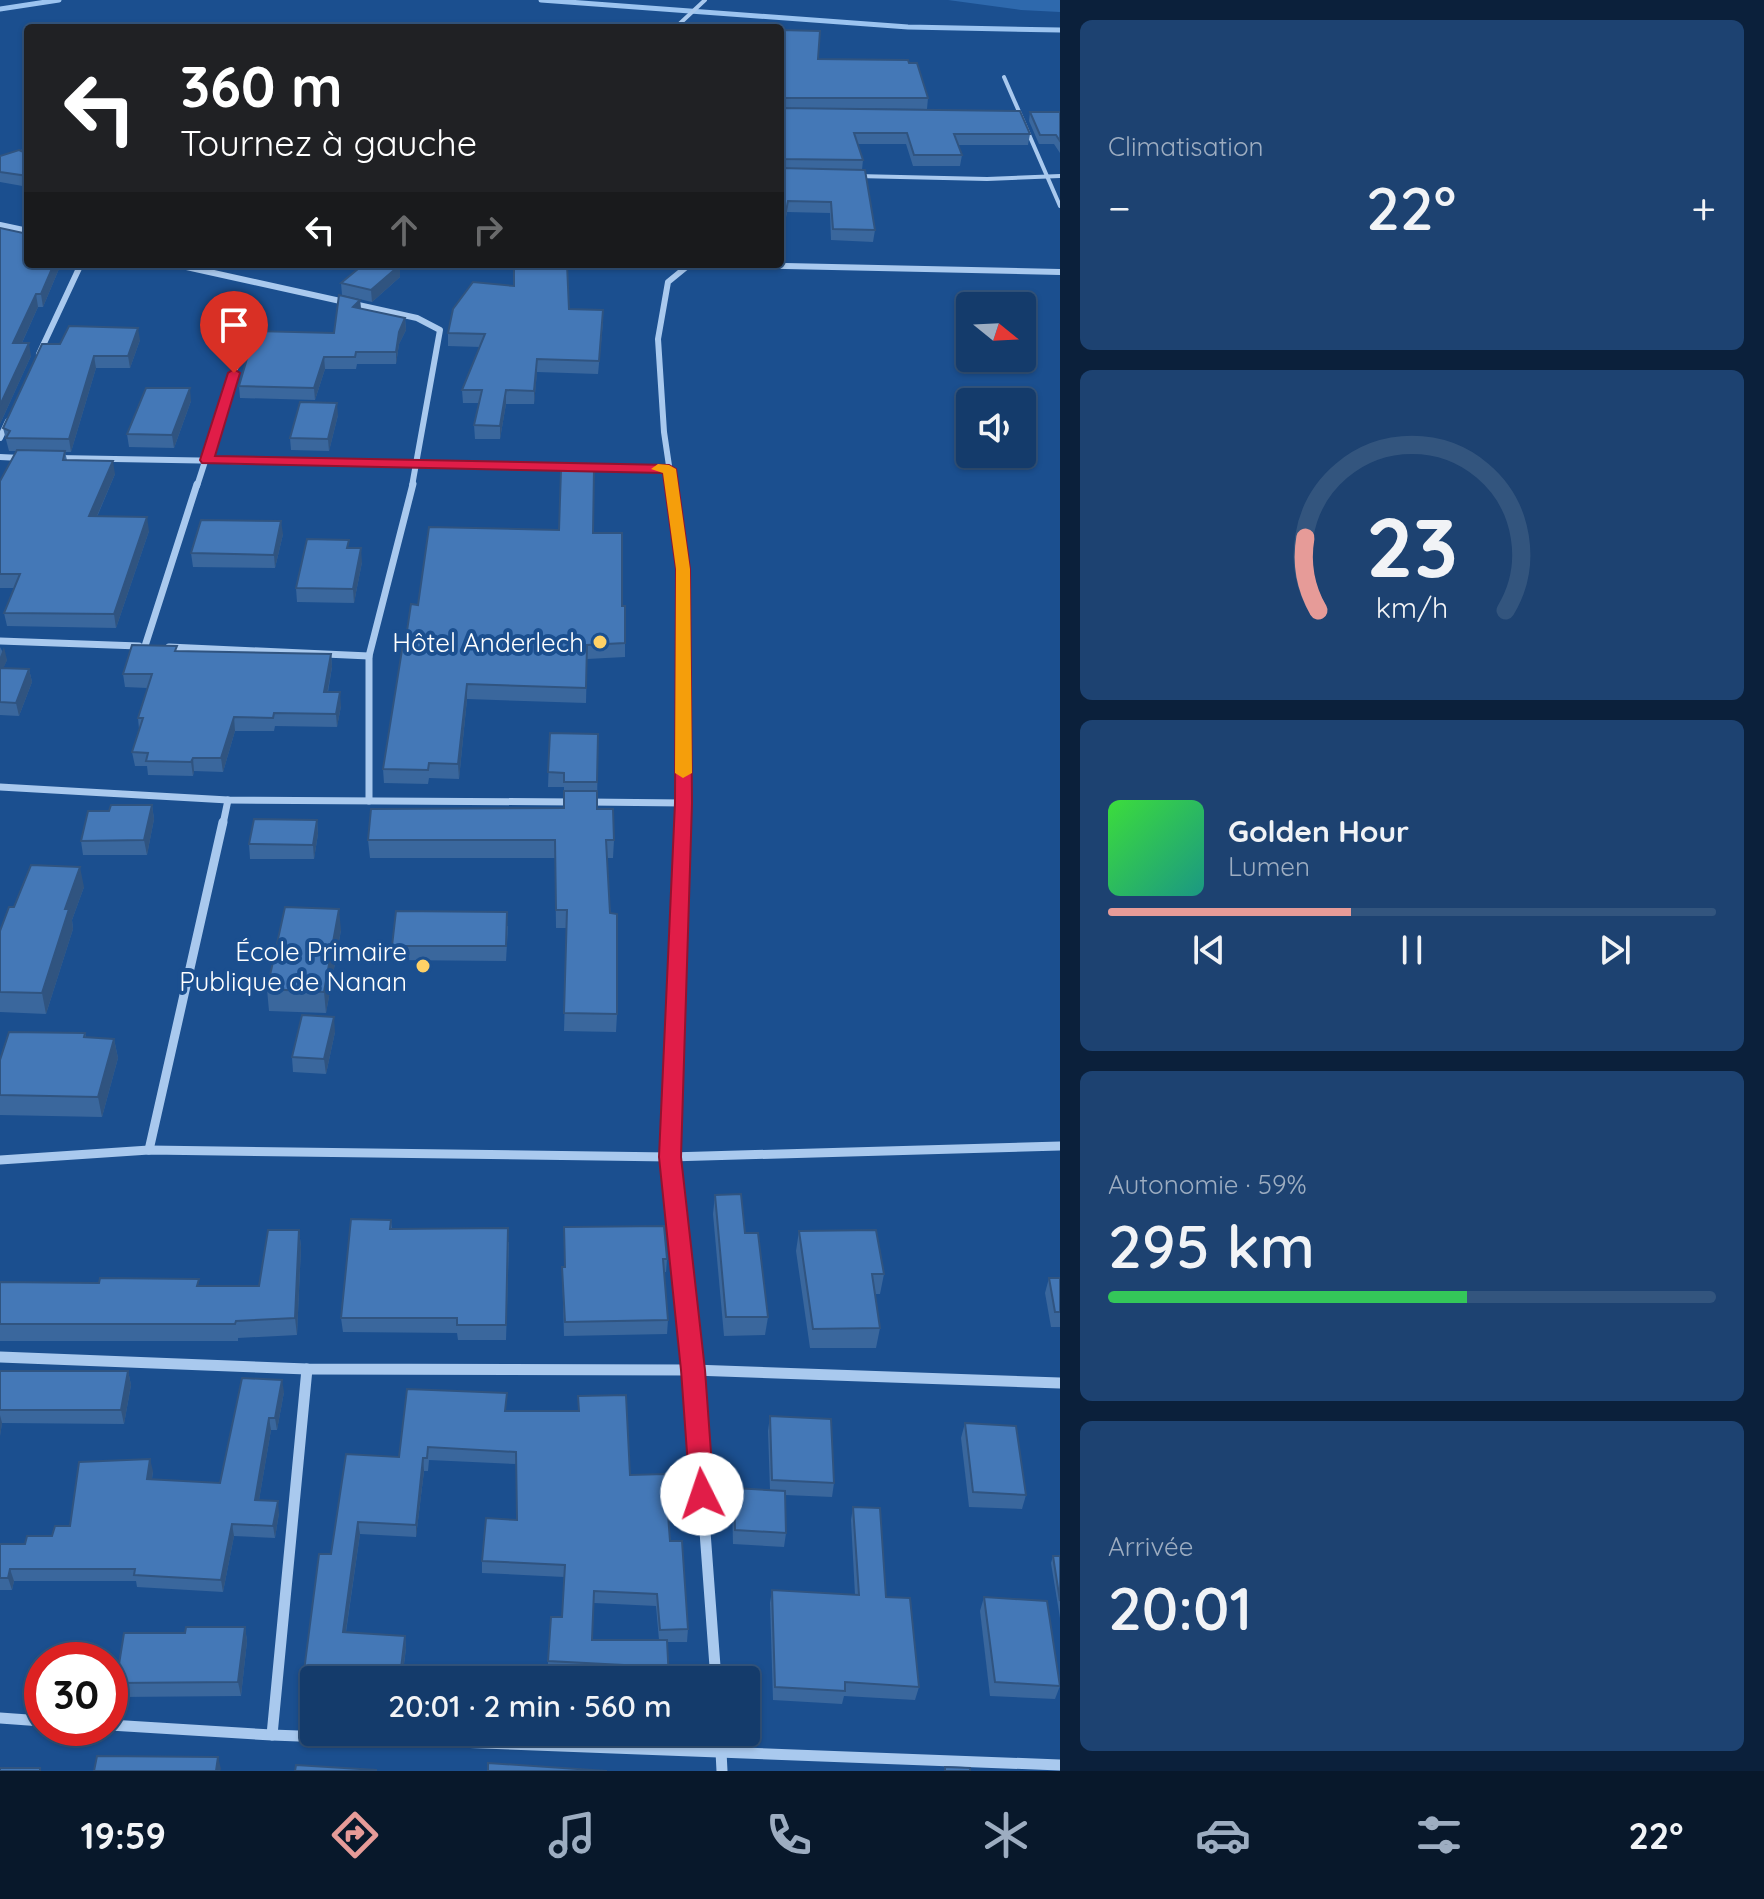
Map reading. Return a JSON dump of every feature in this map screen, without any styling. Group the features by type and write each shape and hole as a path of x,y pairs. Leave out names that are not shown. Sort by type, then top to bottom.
{"street":[{"path":"679,24 705,0"},
{"path":"1004,77 1060,206"},
{"path":"1004,114 1020,114"},
{"path":"0,159 24,151"},
{"path":"850,176 987,179 1060,176"},
{"path":"0,225 24,230"},
{"path":"0,232 13,228"},
{"path":"784,266 1060,272"},
{"path":"34,366 79,268"},
{"path":"191,268 417,318 440,330 418,464 369,656 369,801"},
{"path":"685,268 668,282 658,339 669,469 683,569 684,803 670,1157 693,1370 715,1666"},
{"path":"145,646 243,344"},
{"path":"0,438 13,409"},
{"path":"0,457 32,458"},
{"path":"48,458 669,469"},
{"path":"0,641 369,656"},
{"path":"0,787 228,800 684,803"},
{"path":"149,1150 228,800"},
{"path":"0,1160 149,1150 670,1157 1060,1146"},
{"path":"0,1357 307,1369 693,1370 1060,1383"},
{"path":"272,1735 307,1369"},
{"path":"0,1718 24,1720"},
{"path":"128,1726 272,1735 1060,1765"},
{"path":"721,1746 722,1771"}],"shaded area":[{"path":"948,0 1060,0 1060,12 1021,10"}],"building":[{"path":"784,30 820,31 818,59 908,60 909,63 917,63 928,98 784,98"},
{"path":"784,108 1020,111 1030,134 954,134 962,155 914,155 907,133 854,133 863,160 784,159"},
{"path":"1030,112 1060,112 1060,141 1056,135 1040,135"},
{"path":"19,150 24,152 24,175 0,172 0,156"},
{"path":"784,168 865,170 875,230 833,229 831,202 788,201 784,222"},
{"path":"0,228 24,233 24,268 52,268 13,343 29,343 0,405"},
{"path":"359,268 397,268 371,290 341,283"},
{"path":"514,268 567,268 569,309 603,310 599,361 537,359 534,391 506,390 500,426 474,425 482,390 462,390 485,334 448,333 453,309 473,282 514,286"},
{"path":"339,295 360,300 353,307 405,318 396,352 356,352 355,357 324,357 314,388 239,386 255,331 334,333"},
{"path":"69,326 138,328 128,356 94,356 69,439 6,438 10,431 3,428 42,344 60,344"},
{"path":"146,388 190,388 172,435 127,434"},
{"path":"300,402 337,403 328,439 290,438"},
{"path":"17,450 65,451 63,460 113,461 89,516 147,517 114,614 4,613 20,574 0,574 0,481"},
{"path":"561,470 594,470 593,533 622,533 625,643 587,645 586,688 467,684 458,764 429,763 428,770 383,769 405,631 411,604 418,605 429,527 559,530"},
{"path":"201,520 281,521 274,555 191,553"},
{"path":"307,539 349,540 347,548 361,548 353,589 296,588"},
{"path":"132,645 177,646 175,651 331,654 324,692 340,692 336,714 274,713 273,718 234,717 221,758 193,758 191,762 146,761 148,753 132,752 143,718 138,718 152,674 123,674"},
{"path":"0,668 29,669 16,703 0,702"},
{"path":"550,733 598,734 597,782 564,782 564,773 548,772"},
{"path":"564,791 597,791 597,809 613,809 614,840 606,840 610,913 617,914 617,1014 564,1013 567,910 556,910 555,840 368,840 371,809 564,808"},
{"path":"111,805 152,805 144,840 81,841 88,811 109,811"},
{"path":"254,819 317,820 313,845 249,844"},
{"path":"31,865 80,867 42,993 0,992 0,931 9,907 14,907"},
{"path":"285,907 339,909 324,992 267,989"},
{"path":"396,911 507,912 506,946 392,946"},
{"path":"302,1015 334,1017 324,1059 292,1057"},
{"path":"9,1032 85,1033 84,1037 114,1039 98,1097 0,1095 0,1060"},
{"path":"741,1194 745,1233 758,1233 768,1317 726,1317 715,1195"},
{"path":"351,1219 391,1220 390,1229 508,1228 506,1325 457,1325 457,1318 341,1318"},
{"path":"664,1226 667,1259 663,1259 668,1320 565,1322 562,1267 565,1267 564,1227"},
{"path":"268,1230 299,1230 295,1318 236,1321 235,1324 0,1324 0,1282 99,1283 100,1278 199,1279 197,1286 259,1286"},
{"path":"876,1230 884,1274 872,1274 880,1328 813,1329 799,1231"},
{"path":"1049,1278 1060,1278 1060,1312 1055,1312"},
{"path":"0,1371 128,1371 121,1410 0,1410"},
{"path":"242,1378 282,1380 275,1418 269,1418 255,1500 278,1501 273,1526 232,1524 221,1580 134,1575 135,1569 10,1569 8,1578 0,1578 0,1544 25,1544 27,1536 52,1536 55,1526 70,1526 79,1462 150,1459 147,1479 220,1483"},
{"path":"407,1389 507,1393 505,1411 579,1411 578,1396 626,1395 630,1475 665,1474 670,1541 682,1541 688,1629 660,1630 657,1594 594,1591 592,1640 667,1640 668,1666 548,1661 551,1617 562,1617 565,1565 482,1561 486,1518 517,1520 516,1452 428,1447 427,1458 423,1458 416,1525 358,1522 343,1632 405,1636 401,1666 305,1666 319,1554 331,1554 346,1454 399,1457"},
{"path":"770,1416 831,1419 834,1483 772,1480"},
{"path":"965,1423 1016,1426 1026,1495 973,1492"},
{"path":"734,1488 785,1491 786,1533 735,1530"},
{"path":"853,1507 880,1508 886,1597 910,1598 919,1687 845,1682 845,1691 775,1687 772,1590 859,1595"},
{"path":"1053,1556 1060,1556 1060,1601"},
{"path":"984,1597 1047,1601 1060,1686 995,1682"},
{"path":"186,1627 245,1627 238,1682 128,1683 128,1642 123,1642 124,1633 185,1633"},
{"path":"97,1756 218,1757 216,1771 94,1771"},
{"path":"488,1763 607,1771 488,1771"},
{"path":"296,1765 376,1770 376,1771 295,1771"},
{"path":"945,1767 970,1768 970,1771 945,1771"},
{"path":"0,1768 40,1768 40,1771 0,1771"}],"waterway":[{"path":"0,9 59,0"},
{"path":"541,0 908,27 1060,30"}],"slow traffic":[{"path":"658,469 669,469 683,569 683,773"}],"place":[{"name":"Hôtel Anderlech","path":"600,642"},
{"name":"École Primaire Publique de Nanan","path":"423,966"}],"route":[{"path":"234,373 206,460 669,469 683,569 684,803 670,1157 693,1370 702,1494"}]}
